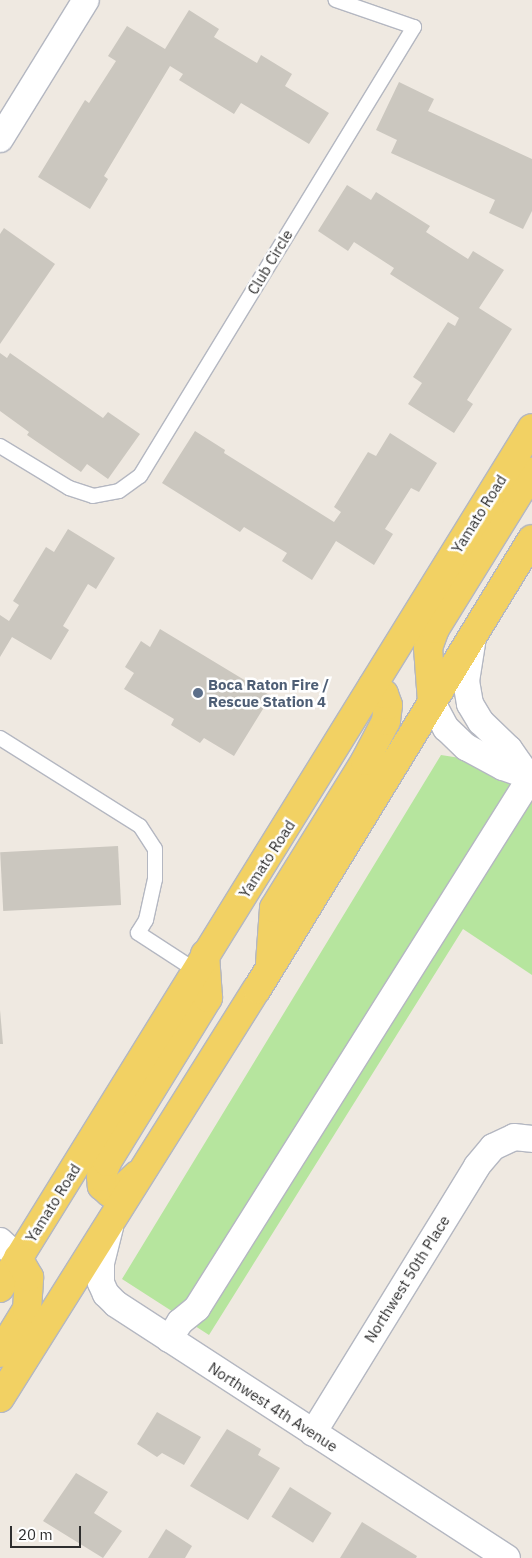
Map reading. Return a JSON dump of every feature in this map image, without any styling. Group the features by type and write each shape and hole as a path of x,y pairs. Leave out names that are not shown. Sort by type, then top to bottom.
{"main road":[{"name":"Yamato Road","path":"0,1288 9,1250 286,830 532,428"},
{"path":"432,702 428,648 435,629 532,472"},
{"path":"0,1398 270,967 532,539"},
{"path":"270,967 274,908 365,761 386,721 388,705 386,699 384,694 373,686"},
{"path":"142,1171 119,1192 110,1193 102,1186 101,1177 107,1162 208,998 200,962"},
{"path":"0,1353 27,1309 29,1277 9,1250"}],"street":[{"path":"0,139 86,0"},
{"path":"474,633 466,681 470,704 481,722 509,749 530,777"},
{"path":"432,702 446,728 466,747 503,767 530,777"},
{"path":"169,1338 180,1322 197,1308 530,777"},
{"name":"Northwest 50th Place","path":"313,1433 477,1166 492,1147 523,1138"},
{"name":"Northwest 4th Avenue","path":"112,1220 101,1264 101,1282 106,1294 116,1304 507,1558"}],"lane":[{"name":"Club Circle","path":"0,446 69,488 93,496 119,491 140,476 414,27 336,0"},
{"path":"0,738 140,826 156,850 155,879 146,920 138,933 200,962"}],"green space":[{"path":"441,755 473,760 532,794 532,975 463,929 209,1335 122,1279"}],"building":[{"path":"189,10 219,29 214,37 257,63 261,55 292,74 285,86 329,113 309,144 241,103 234,114 179,80 183,74 170,66 104,176 108,179 90,209 38,177 85,100 89,103 116,61 108,56 127,26 165,49"},
{"path":"399,82 434,99 428,111 532,159 532,211 523,229 489,213 495,200 391,153 397,140 376,130"},
{"path":"347,185 371,200 376,192 430,226 426,232 468,259 473,251 504,270 479,308 512,329 467,400 473,404 454,433 408,404 422,383 413,377 448,322 455,326 459,318 390,274 394,268 354,242 348,251 318,231"},
{"path":"4,228 55,264 0,344 0,234"},
{"path":"0,353 7,358 10,353 103,418 108,412 140,434 108,479 87,464 81,472 27,435 29,432 0,411"},
{"path":"195,431 225,450 224,453 334,522 341,512 334,507 368,452 376,456 390,433 437,463 419,492 411,488 385,529 393,534 374,565 336,541 312,580 282,561 287,553 244,527 240,532 162,483"},
{"path":"68,529 115,558 96,589 88,584 63,626 69,630 51,660 12,637 0,657 0,615 9,621 19,605 13,601 46,547 54,552"},
{"name":"Boca Raton Fire / Rescue Station 4","path":"160,629 271,696 234,756 204,738 200,743 171,725 174,719 124,689 134,673 125,667 141,641 150,647"},
{"path":"118,846 121,905 3,911 0,852"},
{"path":"0,1010 3,1044 0,1044"},
{"path":"157,1412 201,1437 184,1465 162,1453 157,1457 137,1444"},
{"path":"227,1429 261,1449 258,1455 280,1468 248,1520 190,1486"},
{"path":"76,1473 108,1492 94,1513 122,1531 103,1558 43,1521"},
{"path":"290,1487 332,1513 313,1543 271,1517"},
{"path":"362,1522 417,1556 416,1558 340,1558"},
{"path":"166,1529 192,1546 185,1558 148,1558"}],"place":[{"name":"Boca Raton Fire / Rescue Station 4","path":"198,693"}]}
